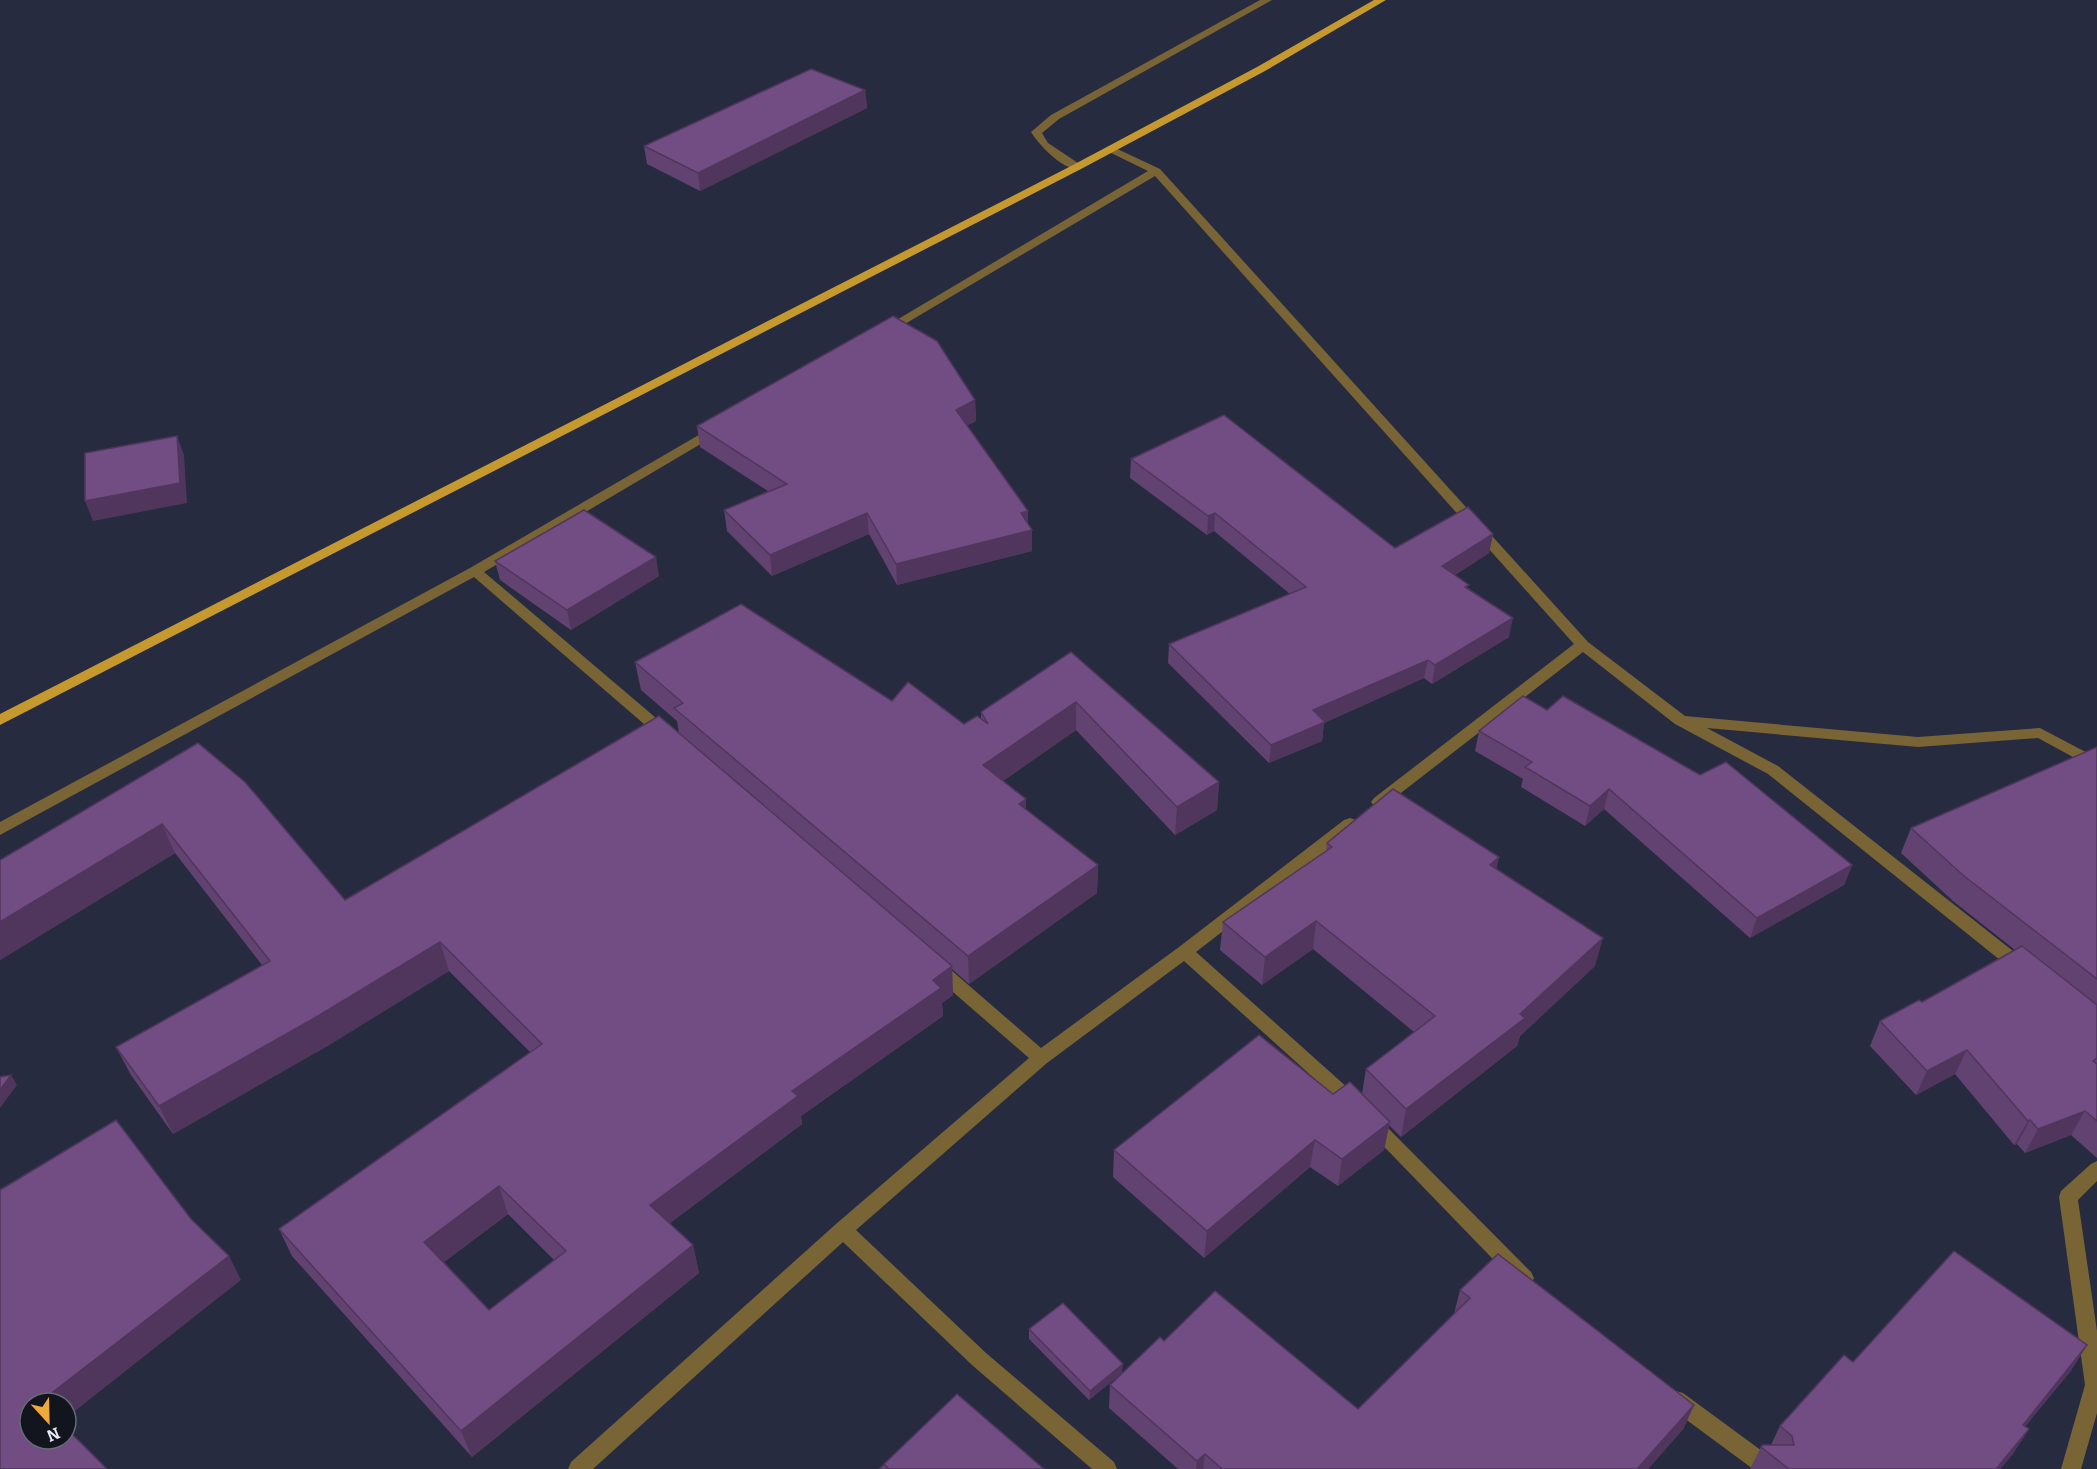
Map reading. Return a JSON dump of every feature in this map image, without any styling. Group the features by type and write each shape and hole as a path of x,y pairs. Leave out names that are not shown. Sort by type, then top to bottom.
{"main road":[{"path":"0,720 1077,167 1261,69 1381,0"}],"street":[{"path":"1077,167 1044,145 1036,132 1054,117 1267,0"},
{"path":"1111,149 1156,171 1583,645 1680,720 1773,770 2032,976"},
{"path":"873,337 1156,171"},
{"path":"0,829 475,571 730,421"},
{"path":"475,571 673,741"},
{"path":"578,1469 843,1230 1041,1058 1185,952 1583,645"},
{"path":"1680,720 1918,742 2040,734 2097,765"},
{"path":"1185,952 1350,1100 1538,1292"},
{"path":"925,958 1041,1058"},
{"path":"2071,1469 2095,1385 2068,1197 2097,1169"},
{"path":"843,1230 979,1359 1107,1469"},
{"path":"1657,1386 1770,1469"}],"building":[{"path":"811,69 865,90 698,173 644,146"},
{"path":"893,316 937,341 975,400 956,410 1028,511 1021,513 1032,530 896,564 867,513 770,555 724,510 787,484 697,426"},
{"path":"1224,415 1395,548 1468,507 1493,534 1442,566 1469,585 1465,587 1513,618 1435,665 1428,660 1313,710 1325,722 1271,745 1169,644 1306,587 1215,513 1208,516 1131,459"},
{"path":"177,436 180,483 85,501 85,453"},
{"path":"584,510 656,557 567,610 495,561"},
{"path":"741,604 892,701 908,682 964,724 977,716 988,724 981,712 1071,652 1219,782 1177,807 1076,702 983,765 1026,799 1019,804 1098,865 968,956 674,708 683,703 635,662"},
{"path":"1523,696 1547,710 1563,696 1700,775 1726,762 1852,865 1757,918 1609,789 1590,806 1525,767 1532,762 1479,731"},
{"path":"659,716 952,966 933,980 941,988 792,1091 798,1096 650,1205 693,1245 461,1431 279,1229 542,1044 440,942 318,1016 159,1106 116,1047 270,961 162,824 0,922 0,860 198,743 245,782 345,900","holes":["499,1186 566,1251 489,1310 424,1242"]},
{"path":"2097,747 2097,979 1964,876 1911,828"},
{"path":"1393,789 1499,857 1490,865 1603,938 1520,1014 1525,1018 1406,1109 1366,1069 1435,1016 1316,921 1265,957 1223,922 1332,847 1327,843"},
{"path":"2022,946 2097,1005 2097,1058 2093,1061 2097,1064 2097,1121 2085,1111 2038,1129 2030,1120 2028,1121 1967,1050 1927,1071 1880,1021 1919,1000 1922,1002"},
{"path":"1259,1035 1333,1094 1350,1082 1390,1122 1342,1159 1315,1140 1207,1231 1114,1150"},
{"path":"11,1075 0,1090 0,1077"},
{"path":"116,1120 191,1219 229,1256 54,1391 18,1391 18,1451 78,1451 78,1440 107,1469 0,1469 0,1190"},
{"path":"1954,1251 2087,1345 2023,1425 2029,1429 1996,1469 1789,1469 1761,1447 1763,1445 1794,1445 1792,1436 1780,1426 1844,1355 1853,1362"},
{"path":"1498,1254 1694,1405 1637,1469 1222,1469 1205,1454 1197,1461 1110,1385 1160,1337 1164,1341 1215,1291 1358,1409 1470,1298 1460,1290"},
{"path":"1063,1303 1123,1364 1090,1391 1029,1329"},
{"path":"957,1394 1044,1469 889,1469 884,1464"}]}
